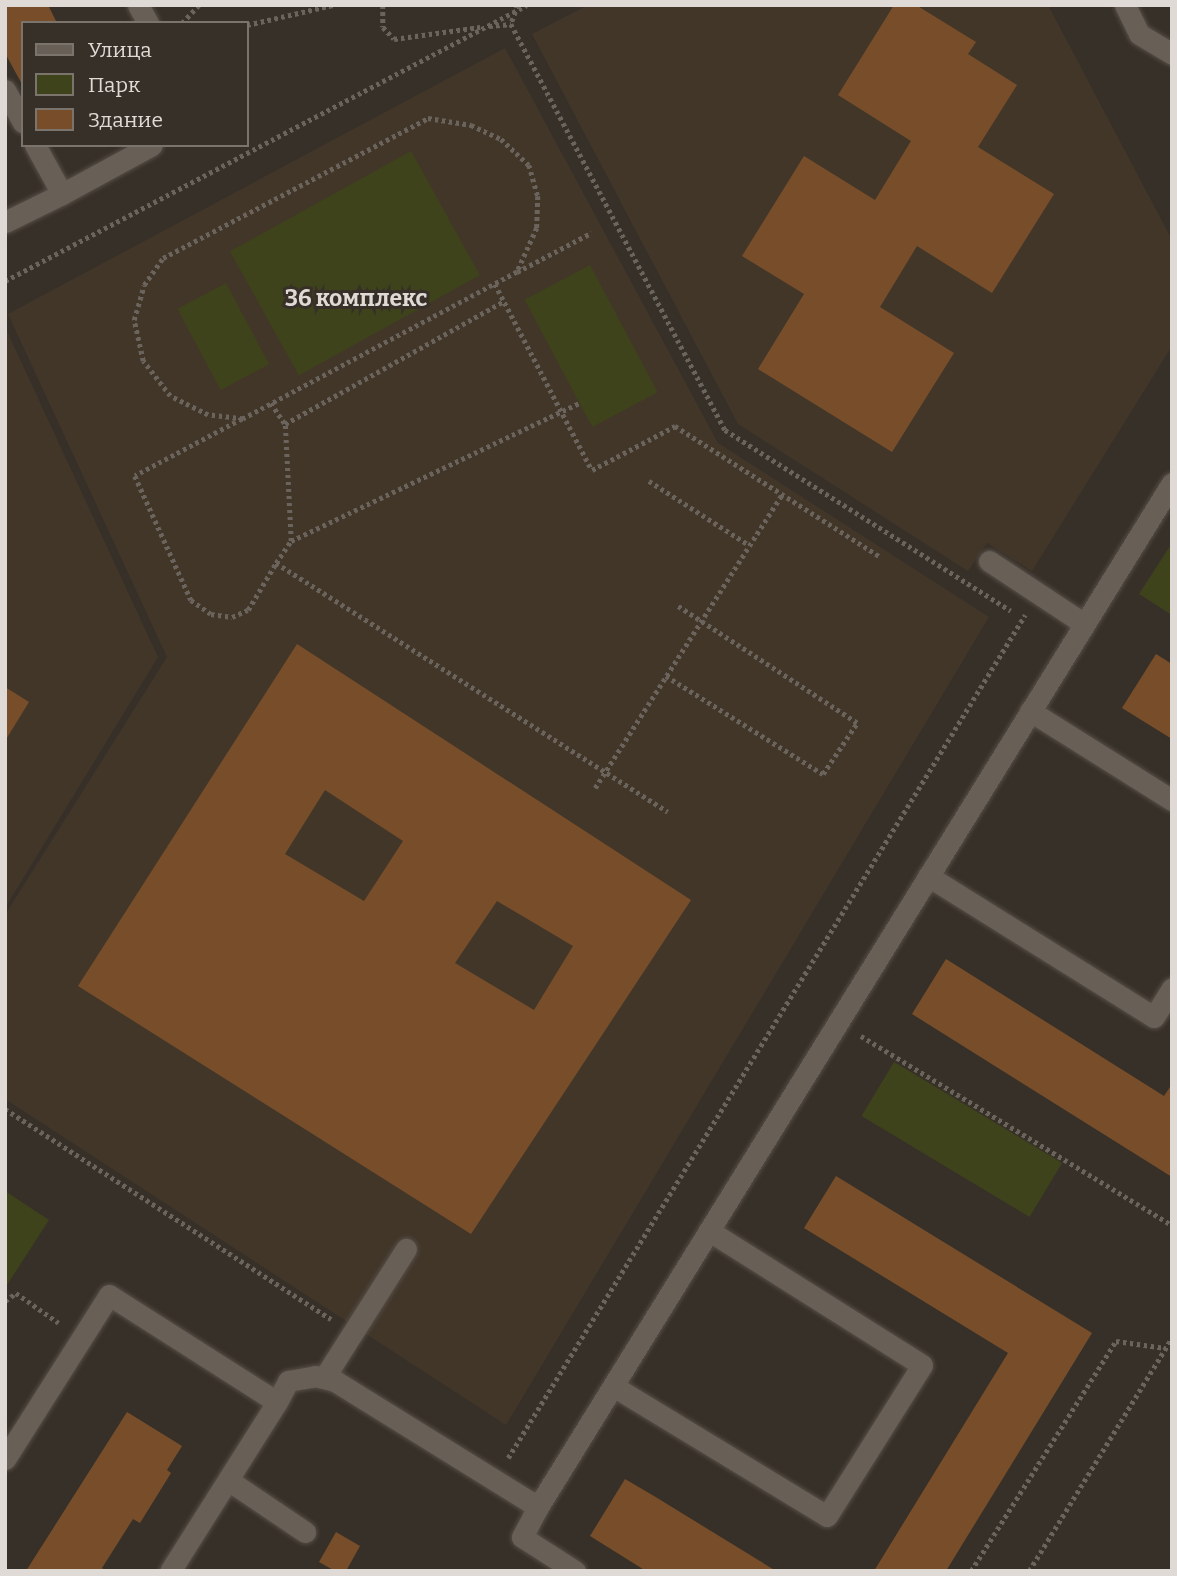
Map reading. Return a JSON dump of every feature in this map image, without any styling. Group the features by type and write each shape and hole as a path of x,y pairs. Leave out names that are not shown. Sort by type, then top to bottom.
{"lane":[{"path":"138,5 147,21"},
{"path":"1125,5 1139,34 1172,54"},
{"path":"5,90 21,118"},
{"path":"36,147 62,194"},
{"path":"5,222 148,147"},
{"path":"560,1567 522,1538 538,1507 1172,483"},
{"path":"989,561 1083,623"},
{"path":"1030,711 1172,800"},
{"path":"928,876 1154,1017 1172,989"},
{"path":"613,1386 827,1516 922,1365 709,1231"},
{"path":"324,1378 406,1249"},
{"path":"5,1459 109,1295 277,1402"},
{"path":"170,1571 288,1381 324,1378 538,1507"},
{"path":"228,1480 305,1532"}],"path":[{"path":"184,21 199,5"},
{"path":"248,25 333,5"},
{"path":"383,5 383,27 394,39 511,24"},
{"path":"518,5 511,24 725,430 1069,648"},
{"path":"5,281 527,5"},
{"path":"243,419 208,415 184,407 143,361 134,320 144,285 163,258 175,251 428,118 471,125 491,134 529,165 538,196 537,228 517,272"},
{"path":"579,403 291,541 248,610 232,617 211,614 191,600 135,476 591,233"},
{"path":"495,284 592,470 675,426 879,556"},
{"path":"285,424 504,302"},
{"path":"271,403 285,424 291,541"},
{"path":"649,481 749,545"},
{"path":"595,788 782,495"},
{"path":"276,563 668,812"},
{"path":"495,1480 1039,594"},
{"path":"666,676 823,774 857,723 676,605"},
{"path":"838,1022 1172,1225"},
{"path":"5,1109 353,1333"},
{"path":"5,1301 16,1293 82,1339"},
{"path":"1029,1571 1172,1338"},
{"path":"971,1571 1116,1341 1166,1348"}],"shaded area":[{"path":"588,5 1048,5 1172,240 1172,346 1032,571 987,543 968,571 738,424 532,34"},
{"path":"505,48 718,443 989,617 506,1425 5,1099 5,915 167,657 8,314"},
{"path":"5,327 158,657 5,908"}],"green space":[{"path":"411,151 480,275 299,376 230,251"},
{"path":"590,265 658,392 592,427 525,300"},
{"path":"226,283 269,364 221,390 177,309"},
{"path":"1172,543 1172,615 1139,594"},
{"path":"894,1062 1062,1163 1030,1217 862,1116"},
{"path":"5,1191 49,1220 5,1288"}],"building":[{"path":"5,5 48,5 56,21 21,21 21,82 5,53"},
{"path":"894,5 916,5 976,42 968,54 1017,85 978,147 1054,194 992,293 917,246 880,307 954,353 892,452 758,369 804,294 742,256 804,156 875,200 911,141 838,95"},
{"path":"297,644 691,900 471,1234 78,986","holes":["325,790 403,841 364,901 285,854","497,901 573,946 534,1010 455,963"]},
{"path":"1156,654 1172,664 1172,739 1122,708"},
{"path":"5,687 29,702 5,741"},
{"path":"946,959 1164,1096 1172,1084 1172,1177 912,1014"},
{"path":"836,1176 1092,1333 946,1571 874,1571 1008,1353 804,1228"},
{"path":"127,1412 182,1446 167,1470 171,1473 140,1523 133,1519 102,1568 106,1571 26,1571"},
{"path":"625,1479 776,1571 646,1571 590,1536"},
{"path":"336,1532 360,1546 346,1571 335,1571 319,1562"}],"district":[{"name":"36 комплекс","path":"356,298"}]}
